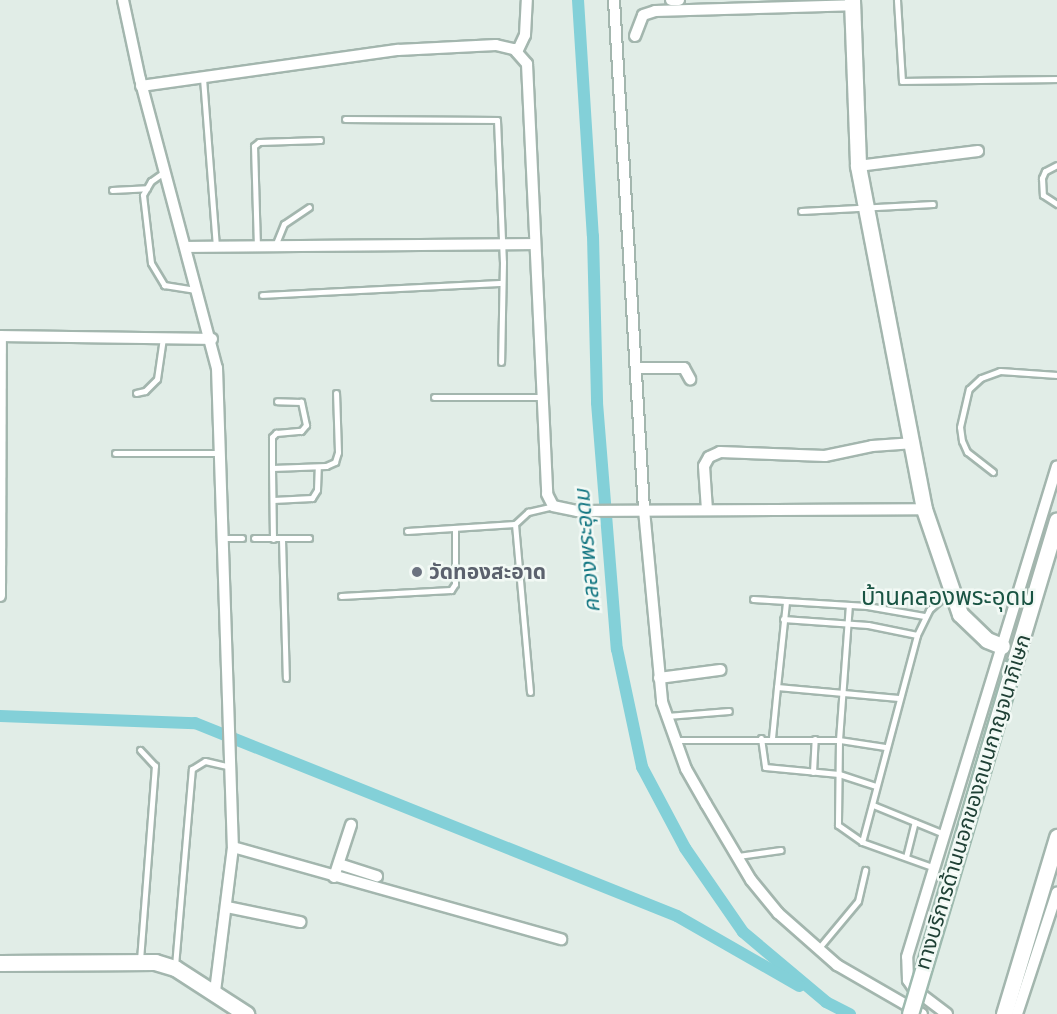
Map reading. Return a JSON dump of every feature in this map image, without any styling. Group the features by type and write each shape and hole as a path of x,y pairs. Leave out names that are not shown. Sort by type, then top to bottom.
{"street":[{"path":"123,0 141,86 212,339 221,453 233,754 233,847 215,992"},
{"path":"517,52 525,35 527,0"},
{"path":"614,0 644,510 659,678 667,716 686,769 736,856 778,913 817,950 922,1014"},
{"path":"671,0 679,0"},
{"path":"635,36 643,15 655,11 852,2 858,166 924,509 950,591 969,626 1002,646"},
{"path":"141,86 398,50 496,45 517,52 527,64 547,494 553,506 577,511 924,509"},
{"path":"858,166 978,150"},
{"path":"186,247 535,244"},
{"path":"0,596 1,336 212,339"},
{"path":"636,368 684,368 690,379"},
{"path":"707,510 704,465 709,457 720,452 825,456 872,446 911,443"},
{"path":"947,1014 914,989 906,967 1057,466"},
{"name":"ทางบริการด้านนอกของถนนกาญจนาภิเษก","path":"910,1014 1057,520"},
{"path":"659,678 720,670"},
{"path":"334,877 351,825"},
{"path":"1004,1014 1057,837"},
{"path":"233,847 561,939"},
{"path":"339,864 377,876"},
{"path":"1017,1014 1057,892"},
{"path":"226,907 300,922"},
{"path":"0,963 140,960 175,968 246,1014"}],"lane":[{"path":"897,0 902,81 1057,79"},
{"path":"203,77 216,247"},
{"path":"345,119 497,120 502,245 501,362"},
{"path":"257,247 254,146 259,142 320,140"},
{"path":"1057,165 1045,171 1042,178 1043,195 1057,204"},
{"path":"165,171 147,188 144,207 151,263 157,278 180,290 198,290"},
{"path":"112,190 147,188"},
{"path":"801,212 933,204"},
{"path":"275,246 284,224 309,207"},
{"path":"262,295 502,283"},
{"path":"136,393 146,392 157,379 163,338"},
{"path":"993,472 968,452 962,441 960,427 969,389 981,378 1000,371 1057,375"},
{"path":"272,468 318,467 335,462 338,452 336,393"},
{"path":"434,397 542,397"},
{"path":"273,539 272,437 276,433 301,431 306,425 301,402 277,400"},
{"path":"115,453 221,453"},
{"path":"273,500 312,498 317,490 318,467"},
{"path":"407,531 515,524 528,512 553,506"},
{"path":"515,524 530,692"},
{"path":"341,596 451,590 455,584 455,528"},
{"path":"254,538 309,537"},
{"path":"224,538 242,538"},
{"path":"282,538 286,678"},
{"path":"862,842 873,805 885,747 917,635 924,616 950,591"},
{"path":"753,599 849,605 924,616"},
{"path":"772,738 786,602"},
{"path":"849,605 840,691 838,825 862,842 935,868"},
{"path":"783,619 847,624 917,635"},
{"path":"777,687 899,698"},
{"path":"667,716 729,711"},
{"path":"761,738 765,767 838,774 876,786"},
{"path":"675,741 815,739 885,747"},
{"path":"813,772 815,739"},
{"path":"140,750 155,766 140,960"},
{"path":"175,968 192,770 205,761 232,767"},
{"path":"873,805 945,835"},
{"path":"906,857 915,822"},
{"path":"736,856 781,850"},
{"path":"817,950 858,901 865,870"}],"waterway":[{"name":"คลองพระอุดม","path":"578,0 593,236 597,403 617,649 642,767 685,848 743,932 826,1002 850,1014"},
{"path":"0,716 195,723 677,916 799,986"}],"place":[{"name":"วัดทองสะอาด","path":"417,572"}],"district":[{"name":"บ้านคลองพระอุดม","path":"948,598"}]}
